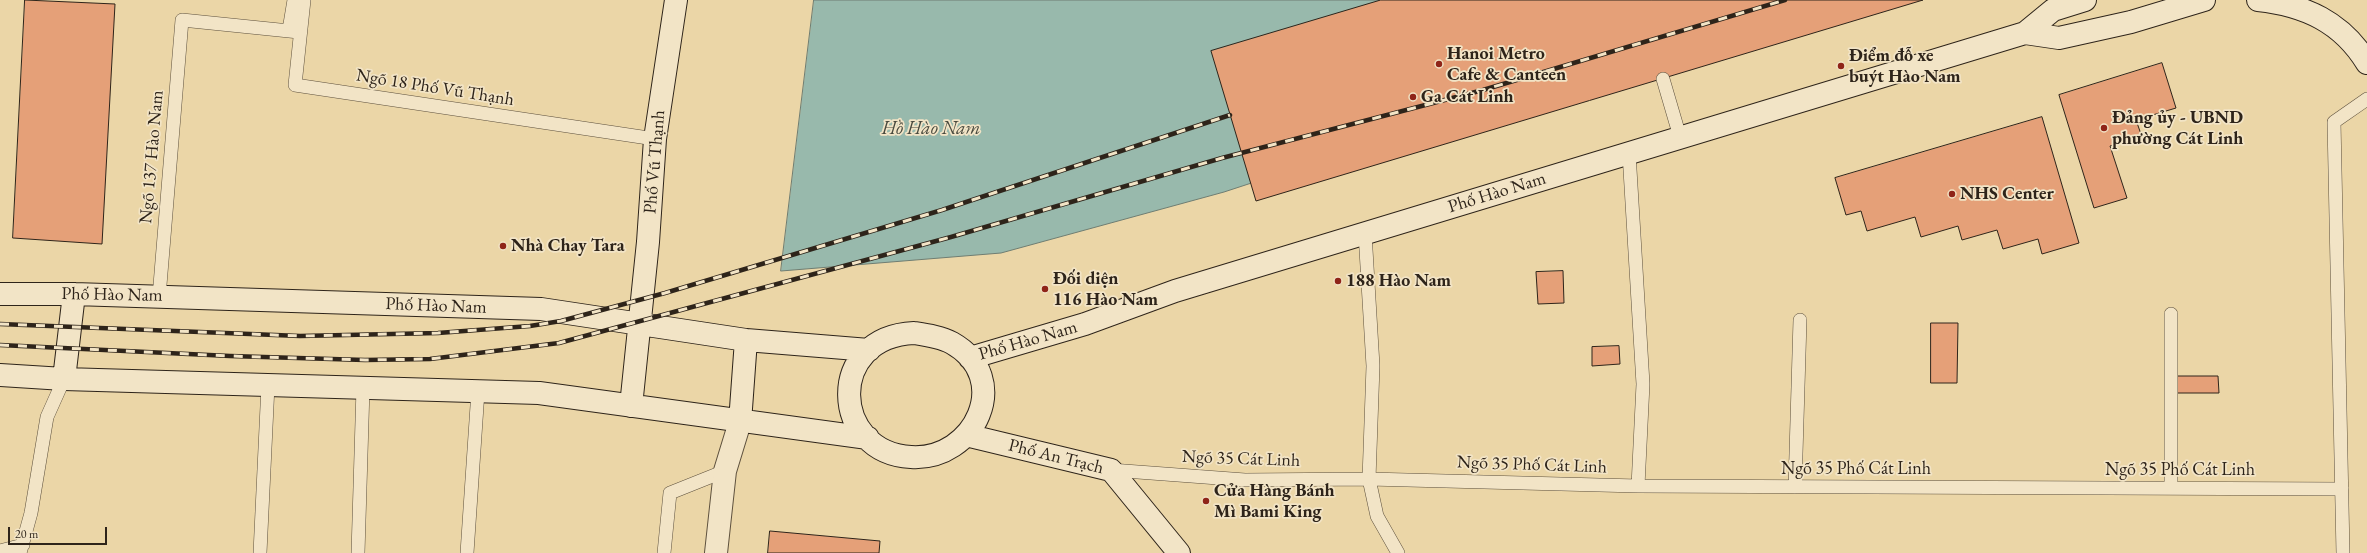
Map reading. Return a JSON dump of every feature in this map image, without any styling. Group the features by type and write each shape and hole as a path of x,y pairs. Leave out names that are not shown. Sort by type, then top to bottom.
{"main road":[{"name":"Phố Vũ Thạnh","path":"631,406 648,242 655,140 676,0"},
{"name":"Phố Hào Nam","path":"970,358 1085,324 1175,291 2025,33 2053,10 2085,0"},
{"name":"Phố Hào Nam","path":"2025,33 2059,38 2131,22 2204,0"},
{"path":"2258,0 2280,2 2325,20 2344,33 2367,63"},
{"name":"Phố Hào Nam","path":"0,294 74,294 541,309 746,340 869,350"},
{"path":"64,379 74,294"},
{"name":"Phố Hào Nam","path":"914,333 951,342 970,358 979,372 984,396 981,413 966,435 953,446 931,456 911,457 893,454 868,438 858,426 850,406 848,387 852,371 869,350 887,338 914,333"},
{"path":"716,553 725,472 740,422 746,340"},
{"name":"Phố Hào Nam","path":"0,375 64,379 539,393 740,422 868,438"},
{"name":"Phố An Trạch","path":"966,435 1111,470 1179,553"}],"lane":[{"path":"294,0 294,31"},
{"name":"Ngõ 18 Phố Vũ Thạnh","path":"304,0 294,31 294,85 655,140"},
{"name":"Ngõ 137 Hào Nam","path":"159,297 182,20 294,31"},
{"path":"1663,79 1680,137"},
{"path":"2343,553 2334,122 2367,99"},
{"path":"1629,153 1643,384 1638,486"},
{"path":"1365,233 1373,366 1369,479 1377,516 1398,553"},
{"path":"2171,314 2171,488"},
{"path":"1795,487 1800,320"},
{"path":"0,551 22,549 31,513 47,417 64,379"},
{"path":"260,553 268,385"},
{"path":"358,553 363,388"},
{"path":"467,553 478,391"},
{"name":"Ngõ 35 Cát Linh","path":"1111,470 1245,480 1369,479"},
{"path":"664,553 670,493 725,472"},
{"name":"Ngõ 35 Phố Cát Linh","path":"1369,479 1638,486 2342,489"}],"water":[{"name":"Hồ Hào Nam","path":"814,0 1486,0 1282,173 1224,192 1001,253 781,271"}],"building":[{"path":"25,0 115,4 102,244 13,238"},
{"name":"Ga Cát Linh","path":"1381,0 1923,0 1256,201 1211,51"},
{"name":"Đảng ủy - UBND phường Cát Linh","path":"2162,63 2176,108 2136,120 2142,137 2110,146 2127,198 2094,208 2059,95"},
{"name":"NHS Center","path":"2042,117 2079,243 2042,254 2038,239 2003,249 1997,230 1962,240 1958,226 1921,237 1915,217 1867,231 1861,211 1846,215 1835,178"},
{"path":"1563,271 1564,303 1538,304 1536,272"},
{"path":"1931,323 1958,323 1957,383 1931,383"},
{"path":"1619,346 1620,364 1592,366 1592,347"},
{"path":"2175,376 2218,376 2219,393 2174,393"},
{"path":"770,531 880,541 879,553 768,553"}],"railway":[{"path":"0,345 230,356 365,360 430,359 559,343 951,237 1222,158 1483,90 1785,0"},
{"path":"0,324 300,336 438,333 530,326 561,321 665,293 942,210 1230,115"}],"place":[{"name":"Hanoi Metro Cafe & Canteen","path":"1439,64"},
{"name":"Điểm đỗ xe buýt Hào Nam","path":"1841,66"},
{"name":"Ga Cát Linh","path":"1413,97"},
{"name":"Đảng ủy - UBND phường Cát Linh","path":"2104,128"},
{"name":"NHS Center","path":"1952,194"},
{"name":"Nhà Chay Tara","path":"503,246"},
{"name":"188 Hào Nam","path":"1338,281"},
{"name":"Đối diện 116 Hào Nam","path":"1045,289"},
{"name":"Cửa Hàng Bánh Mì Bami King","path":"1206,501"}]}
